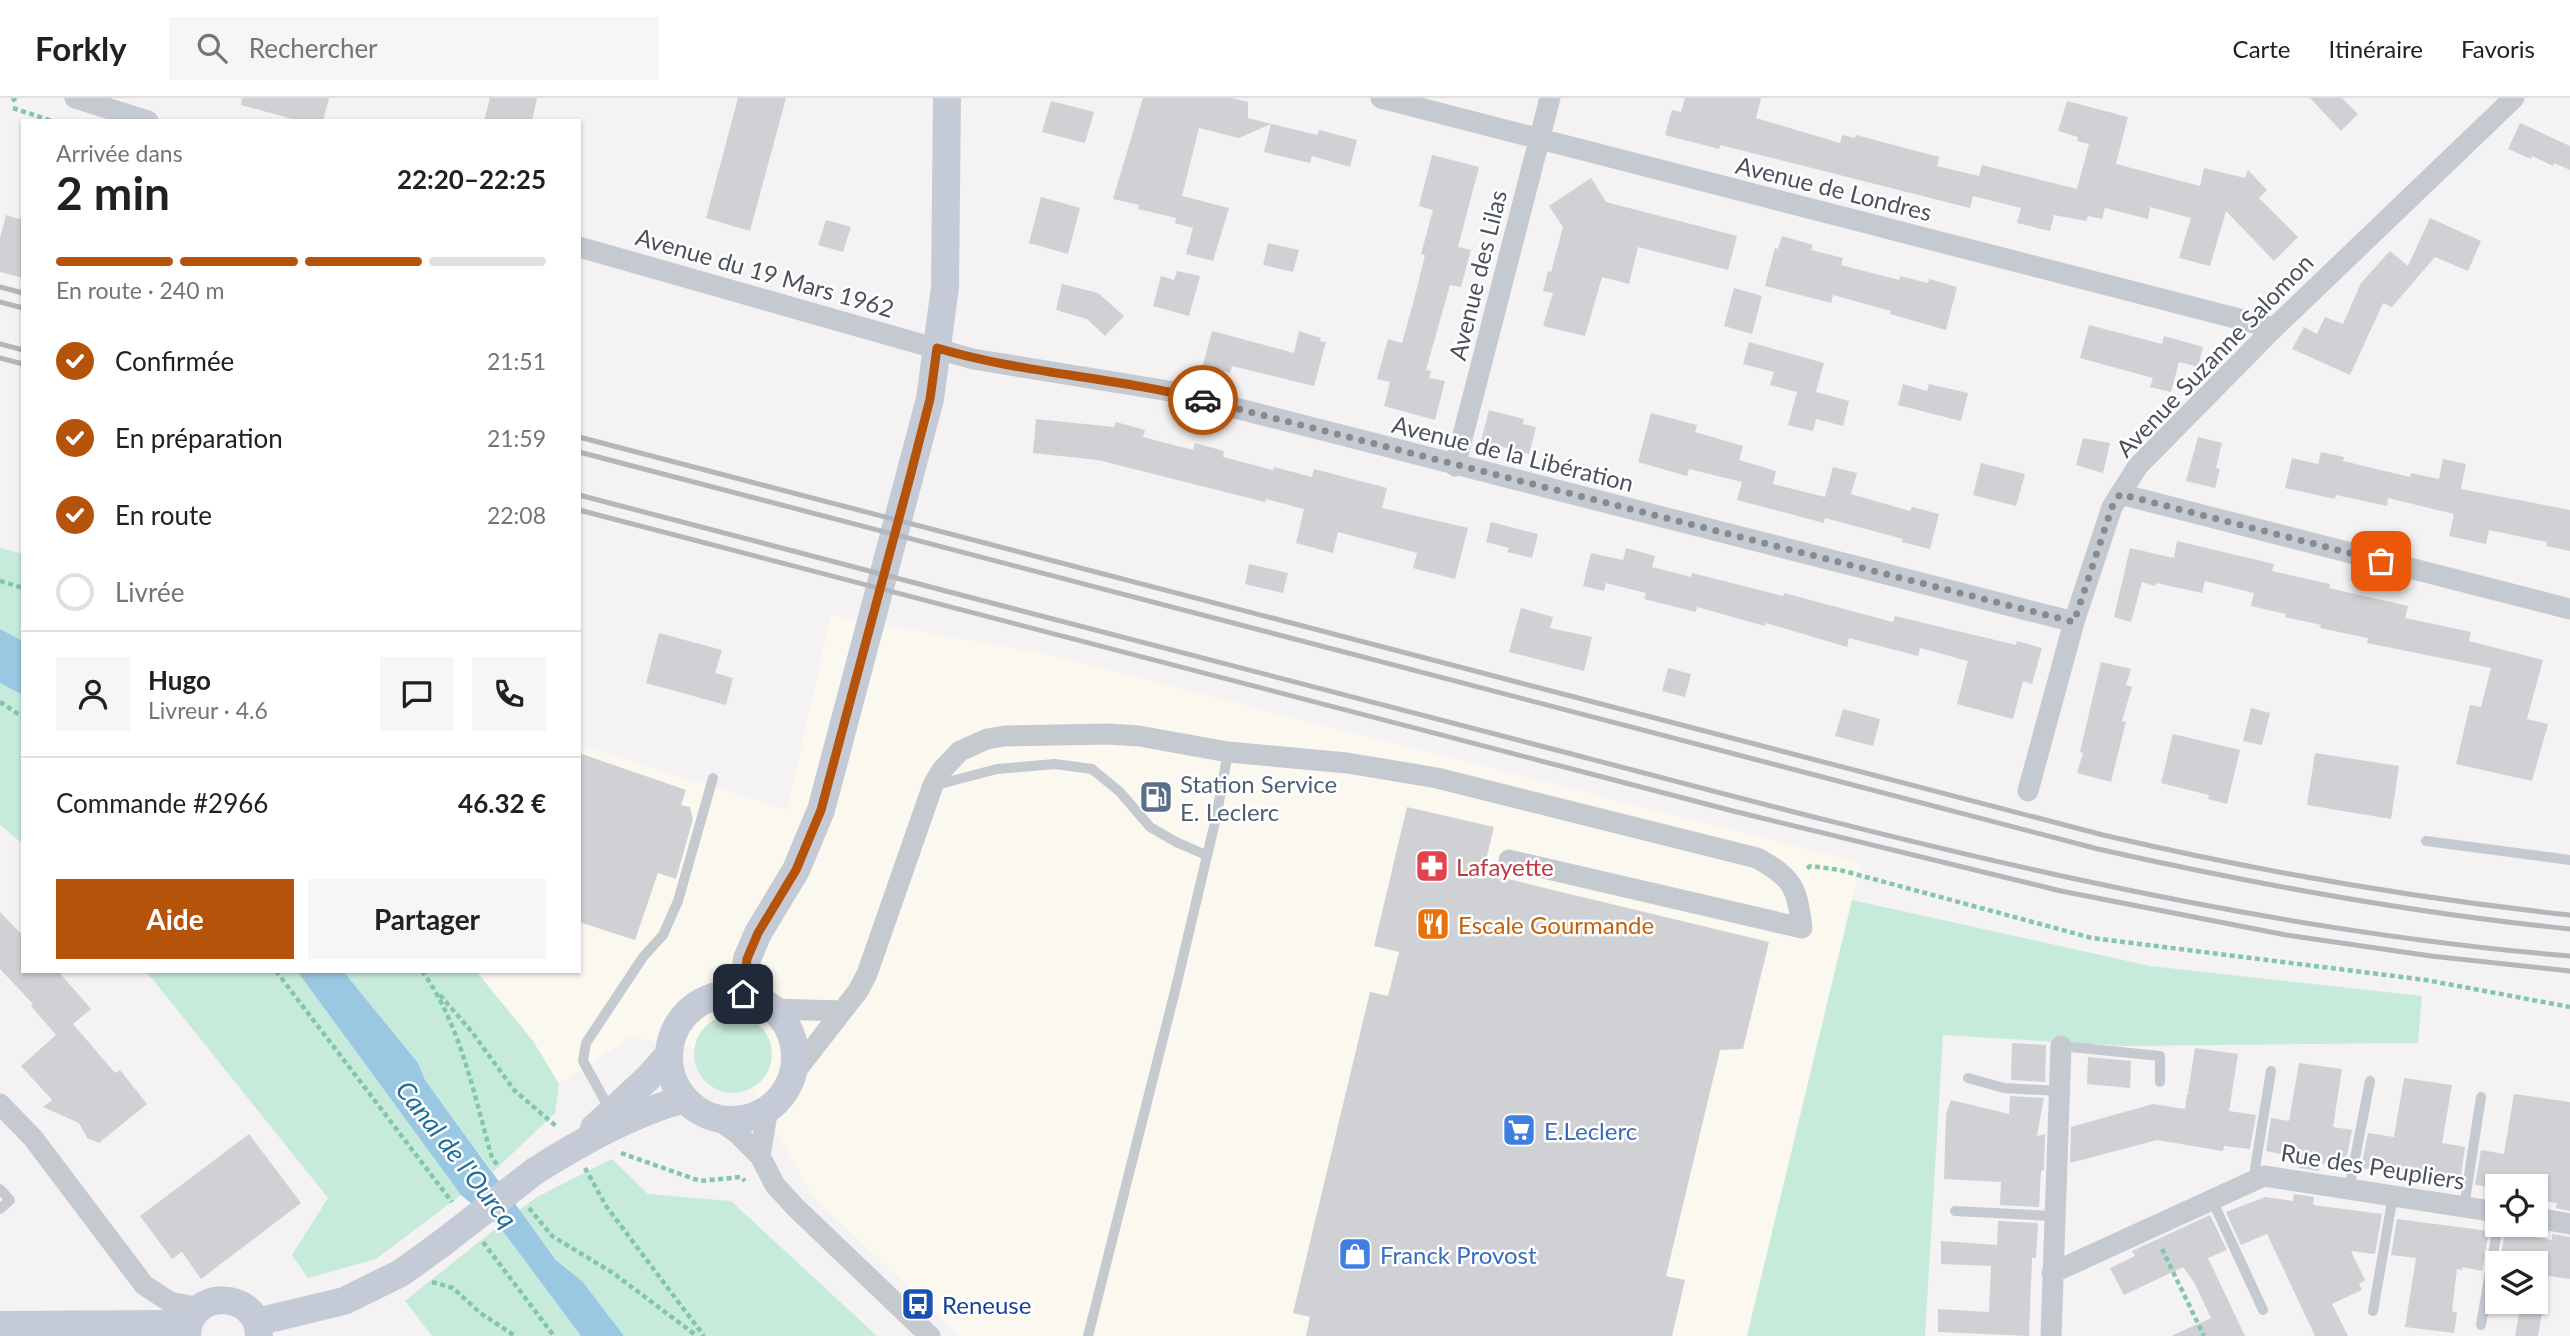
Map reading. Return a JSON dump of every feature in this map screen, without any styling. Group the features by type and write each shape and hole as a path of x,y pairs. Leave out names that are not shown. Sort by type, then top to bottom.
{"street":[{"path":"75,98 142,119"},
{"path":"743,994 747,959 758,933 796,870 821,810 930,399 945,287 947,98"},
{"name":"Avenue de Londres","path":"1381,98 2274,328"},
{"name":"Avenue des Lilas","path":"1455,466 1550,98"},
{"name":"Avenue Suzanne Salomon","path":"2028,791 2074,622 2112,507 2138,466 2274,328 2514,98"},
{"name":"Avenue du 19 Mars 1962","path":"581,248 937,348"},
{"name":"Avenue de la Libération","path":"937,348 973,359 1169,391 2074,622"},
{"path":"2120,494 2570,608"},
{"path":"714,1117 732,1120 768,1108 782,1095 791,1077 858,991 867,974 933,785 942,770 960,751 986,739 1005,736 1139,736 1228,752 1347,763 1476,787 1757,858 1775,868 1789,881 1798,897 1801,928 1509,860"},
{"path":"582,1154 611,1112 668,1056 677,1025 689,1010 705,999 724,994 743,994 759,999 774,1009 793,1038 795,1058 791,1077"},
{"path":"774,1009 841,1011"},
{"path":"2051,1336 2061,1046"},
{"path":"668,1056 674,1081 685,1099 738,1134 760,1156 775,1185 795,1207 930,1336"},
{"path":"0,1325 191,1324 221,1299 242,1304 251,1312 258,1329 344,1301 401,1273 534,1171 582,1154 657,1107 685,1099"},
{"path":"0,1104 33,1138 144,1285 170,1302 191,1324"},
{"path":"760,1156 768,1108"},
{"name":"Rue des Peupliers","path":"2052,1273 2264,1176 2485,1210"},
{"path":"2548,1220 2570,1224"}],"lane":[{"path":"1088,1336 1120,1218 1228,752"},
{"path":"933,785 997,769 1055,764 1092,769 1120,792 1150,827 1206,855"},
{"path":"611,1112 583,1061 586,1043 643,957 663,935 678,901 713,778"},
{"path":"2426,841 2570,860"},
{"path":"2061,1046 2160,1056 2160,1082"},
{"path":"2255,1180 2271,1071"},
{"path":"1968,1078 2004,1088 2059,1091"},
{"path":"2349,1189 2370,1081"},
{"path":"2464,1207 2481,1097"},
{"path":"0,1189 10,1200 0,1209"},
{"path":"2373,1311 2393,1196"},
{"path":"2212,1200 2263,1310"},
{"path":"1955,1211 2054,1216"},
{"path":"2481,1325 2496,1237"}],"path":[{"path":"14,102 48,119"},
{"path":"0,581 21,587"},
{"path":"0,702 21,716"},
{"path":"1789,881 1811,866 1840,870 2092,938 2426,981 2570,1007"},
{"path":"278,973 458,1209"},
{"path":"436,990 472,1032 514,1090 555,1125 582,1154 584,1166 606,1206 704,1336"},
{"path":"610,1151 700,1181 741,1177 751,1186"},
{"path":"2152,1228 2204,1336"},
{"path":"482,1241 554,1336"},
{"path":"401,1273 453,1288 479,1312 515,1336"}],"shaded area":[{"path":"831,615 1046,654 1861,863 1747,1336 959,1336 813,1196 732,1054 631,1037 559,1084 533,1041 478,973 581,973 581,746 787,810"}],"green space":[{"path":"0,548 21,553 21,640 0,629"},
{"path":"0,683 21,694 21,842 0,825"},
{"path":"1852,900 2150,966 2422,996 2418,1043 2124,1046 1943,1035 1925,1336 1747,1336"},
{"path":"148,973 298,973 461,1195 376,1259 308,1278 292,1255 328,1198"},
{"path":"345,973 478,973 533,1041 559,1084 555,1113 493,1172 425,1080 418,1063"},
{"path":"733,1015 748,1018 761,1026 769,1039 772,1054 769,1069 761,1082 748,1090 733,1093 718,1090 705,1082 697,1069 694,1054 697,1039 705,1026 718,1018"},
{"path":"612,1159 648,1194 731,1201 877,1336 624,1336 583,1282 557,1260 519,1210 537,1197"},
{"path":"499,1226 581,1336 432,1336 405,1301"}],"water":[{"path":"0,629 21,640 21,694 0,683"},
{"name":"Canal de l'Ourcq","path":"298,973 345,973 418,1063 425,1080 556,1260 583,1282 624,1336 581,1336 499,1226 461,1195"}],"building":[{"path":"242,98 329,98 324,119 293,119 241,105"},
{"path":"490,98 537,98 532,119 485,119"},
{"path":"738,98 786,98 750,231 706,218"},
{"path":"1143,98 1232,98 1248,102 1248,118 1317,135 1319,130 1357,140 1350,167 1312,156 1310,163 1264,152 1271,124 1239,138 1199,128 1182,196 1229,208 1213,261 1186,254 1193,228 1175,223 1176,218 1138,209 1139,205 1113,199"},
{"path":"1685,98 1761,98 1756,118 1840,143 1842,135 1855,138 1856,135 1939,157 1937,166 1979,176 1982,165 2077,189 2089,144 2077,141 2078,137 2058,131 2067,101 2128,117 2116,164 2200,186 2204,168 2245,178 2248,170 2267,190 2259,198 2298,237 2274,261 2226,211 2210,266 2179,258 2191,218 2150,207 2148,219 2105,208 2102,219 2088,216 2086,221 2054,215 2050,231 2017,223 2021,208 1973,196 1970,208 1720,145 1719,149 1665,135 1672,110 1681,112"},
{"path":"2310,98 2342,98 2358,114 2341,131"},
{"path":"1051,101 1094,112 1085,143 1042,132"},
{"path":"2520,123 2570,146 2570,170 2508,149"},
{"path":"1432,155 1479,167 1458,247 1471,250 1461,287 1450,285 1426,370 1431,371 1429,378 1445,381 1435,420 1384,406 1390,382 1377,379 1388,339 1402,343 1414,300 1425,255 1421,254 1433,210 1419,206"},
{"path":"1591,178 1606,202 1737,236 1728,270 1638,247 1629,284 1602,277 1585,336 1543,326 1553,293 1543,291 1563,227 1549,206"},
{"path":"1041,197 1080,208 1068,254 1029,243"},
{"path":"6,215 21,219 21,277 0,272 0,238"},
{"path":"2430,218 2481,241 2468,271 2435,257 2392,307 2383,303 2350,375 2292,349 2304,327 2317,334 2325,317 2343,324 2361,283 2390,251 2408,266"},
{"path":"826,220 851,227 843,252 818,245"},
{"path":"1782,236 1813,245 1811,250 1843,258 1841,265 1899,280 1900,276 1928,283 1929,279 1957,287 1946,330 1833,295 1831,303 1765,286 1775,248 1778,249"},
{"path":"1268,243 1299,250 1293,272 1263,265"},
{"path":"1177,271 1200,276 1189,316 1153,306 1161,276 1174,280"},
{"path":"1062,284 1098,293 1124,316 1105,336 1087,319 1056,310"},
{"path":"1734,288 1762,296 1752,334 1724,326"},
{"path":"2089,325 2162,344 2164,336 2203,347 2198,367 2179,362 2171,392 2150,387 2153,378 2080,358"},
{"path":"1212,331 1294,353 1299,331 1321,338 1320,341 1326,342 1314,386 1232,366 1230,373 1203,365"},
{"path":"1749,342 1824,363 1816,392 1849,401 1843,426 1816,419 1813,431 1788,425 1797,392 1770,385 1774,372 1743,364"},
{"path":"1903,384 1927,391 1929,384 1968,393 1961,421 1898,405"},
{"path":"1489,410 1524,419 1523,424 1536,427 1529,454 1499,446 1480,445"},
{"path":"1651,413 1697,425 1695,432 1743,446 1739,460 1776,471 1773,484 1825,497 1833,467 1857,473 1851,494 1910,511 1912,507 1939,514 1930,549 1825,518 1824,523 1737,500 1742,482 1689,469 1687,476 1638,462"},
{"path":"1036,419 1114,427 1116,422 1145,430 1143,437 1193,450 1195,443 1224,451 1223,457 1273,470 1274,467 1312,477 1314,469 1387,488 1382,508 1468,528 1455,579 1413,568 1417,553 1338,532 1333,553 1296,543 1304,509 1266,499 1265,502 1098,460 1033,453"},
{"path":"2198,437 2222,443 2215,488 2186,481"},
{"path":"2083,438 2110,443 2103,473 2076,465"},
{"path":"2321,452 2344,457 2343,461 2410,477 2411,473 2439,479 2443,459 2466,464 2461,489 2570,510 2570,551 2546,546 2547,542 2489,530 2486,544 2449,536 2454,514 2388,498 2387,506 2336,495 2335,499 2285,488 2292,458 2318,464"},
{"path":"1981,463 2025,474 2016,506 1973,495"},
{"path":"1491,522 1538,534 1532,558 1507,552 1509,548 1486,542"},
{"path":"2177,541 2274,564 2272,571 2330,584 2329,588 2408,606 2405,618 2471,632 2469,641 2543,660 2527,719 2548,724 2532,781 2456,764 2470,705 2481,707 2491,668 2367,643 2368,638 2320,628 2321,625 2251,606 2254,593 2205,581 2202,593 2142,582 2131,622 2114,617 2130,548 2174,558"},
{"path":"1626,548 1655,556 1652,567 1691,577 1692,573 1783,596 1784,593 1893,622 1895,616 2016,645 2017,641 2042,648 2032,684 2023,681 2013,719 1957,704 1968,661 1920,648 1918,656 1849,638 1847,647 1766,623 1765,626 1697,607 1696,612 1644,599 1646,593 1606,583 1604,591 1583,586 1591,553 1623,560"},
{"path":"1249,564 1288,573 1283,593 1245,584"},
{"path":"1521,608 1553,617 1550,628 1592,637 1584,671 1509,652"},
{"path":"659,633 722,650 715,673 733,678 726,705 646,683"},
{"path":"2101,662 2131,669 2126,685 2132,687 2122,721 2126,722 2111,782 2077,773"},
{"path":"1668,668 1691,674 1685,697 1662,691"},
{"path":"2251,708 2270,713 2262,745 2243,741"},
{"path":"1843,709 1880,719 1873,746 1835,736"},
{"path":"2173,734 2240,750 2227,804 2208,799 2209,795 2161,783"},
{"path":"2315,753 2399,766 2391,819 2307,805"},
{"path":"581,754 686,790 681,805 690,807 693,819 676,879 658,873 635,940 581,923"},
{"name":"E.Leclerc","path":"1407,807 1494,827 1483,873 1769,942 1743,1049 1720,1050 1666,1276 1685,1280 1672,1336 1306,1336 1310,1317 1293,1313 1370,992 1388,996 1399,952 1374,946"},
{"path":"0,912 21,934 21,973 60,973 91,1009 73,1024 115,1073 120,1070 147,1104 99,1143 87,1138 79,1123 43,1107 52,1100 21,1066 56,1035 31,1006 33,1004 0,969"},
{"path":"2012,1043 2046,1045 2045,1082 2011,1080"},
{"path":"2195,1048 2238,1054 2229,1111 2256,1115 2250,1149 2224,1146 2223,1151 2157,1140 2070,1163 2071,1127 2153,1104 2185,1109 2187,1094 2191,1093 2188,1093"},
{"path":"2088,1057 2131,1061 2130,1088 2087,1084"},
{"path":"2299,1063 2342,1069 2333,1127 2352,1130 2345,1166 2320,1163 2319,1171 2299,1168 2301,1158 2266,1151 2271,1118 2289,1121"},
{"path":"2404,1078 2452,1085 2442,1143 2465,1147 2460,1183 2449,1181 2449,1187 2412,1181 2413,1175 2361,1168 2368,1133 2394,1137"},
{"path":"2514,1094 2570,1102 2570,1211 2556,1208 2557,1203 2548,1202 2548,1174 2485,1174 2485,1186 2475,1185 2481,1150 2504,1154"},
{"path":"2010,1096 2044,1098 2037,1136 2045,1134 2039,1207 2000,1205 2001,1182 1944,1179 1946,1114 1951,1100 2009,1114"},
{"path":"249,1134 301,1203 201,1279 182,1252 172,1259 140,1216"},
{"path":"2294,1194 2314,1197 2313,1205 2382,1214 2375,1254 2351,1251 2365,1280 2359,1284 2362,1290 2332,1304 2348,1336 2315,1336 2267,1234 2241,1245 2226,1212 2265,1197 2293,1201"},
{"path":"2210,1215 2227,1250 2208,1258 2245,1336 2171,1336 2211,1318 2194,1282 2183,1267 2124,1295 2110,1268 2135,1256 2132,1251"},
{"path":"2397,1219 2485,1230 2485,1237 2488,1237 2482,1271 2462,1267 2462,1270 2457,1269 2452,1311 2457,1313 2454,1333 2405,1327 2416,1258 2391,1255"},
{"path":"1998,1221 2038,1223 2036,1258 2032,1258 2029,1336 1938,1332 1938,1309 1989,1312 1991,1266 1941,1264 1941,1241 1997,1245"},
{"path":"2552,1234 2570,1237 2570,1279 2548,1276 2548,1251 2502,1251 2504,1237 2552,1240"},
{"path":"2519,1314 2542,1314 2538,1336 2515,1336"}],"railway":[{"path":"0,287 21,292"},
{"path":"0,302 21,307"},
{"path":"0,344 21,349"},
{"path":"0,358 21,363"},
{"path":"581,438 2103,835 2335,882 2570,915"},
{"path":"581,453 2098,849 2333,896 2451,915 2570,929"},
{"path":"581,496 1688,785 2062,876 2315,925 2442,943 2570,956"},
{"path":"581,511 1733,811 2061,891 2286,935 2431,956 2570,971"}],"way so far":[{"path":"1203,400 2074,622 2112,507 2120,494 2381,561"}],"place":[{"name":"Station Service E. Leclerc","path":"1156,797"},
{"name":"Lafayette","path":"1432,866"},
{"name":"Escale Gourmande","path":"1433,924"},
{"name":"E.Leclerc","path":"1519,1130"},
{"name":"Franck Provost","path":"1355,1254"},
{"name":"Reneuse","path":"918,1304"}],"route":[{"path":"743,994 747,959 758,933 796,870 821,810 930,399 937,348 973,359 1169,391 1203,400"}]}
